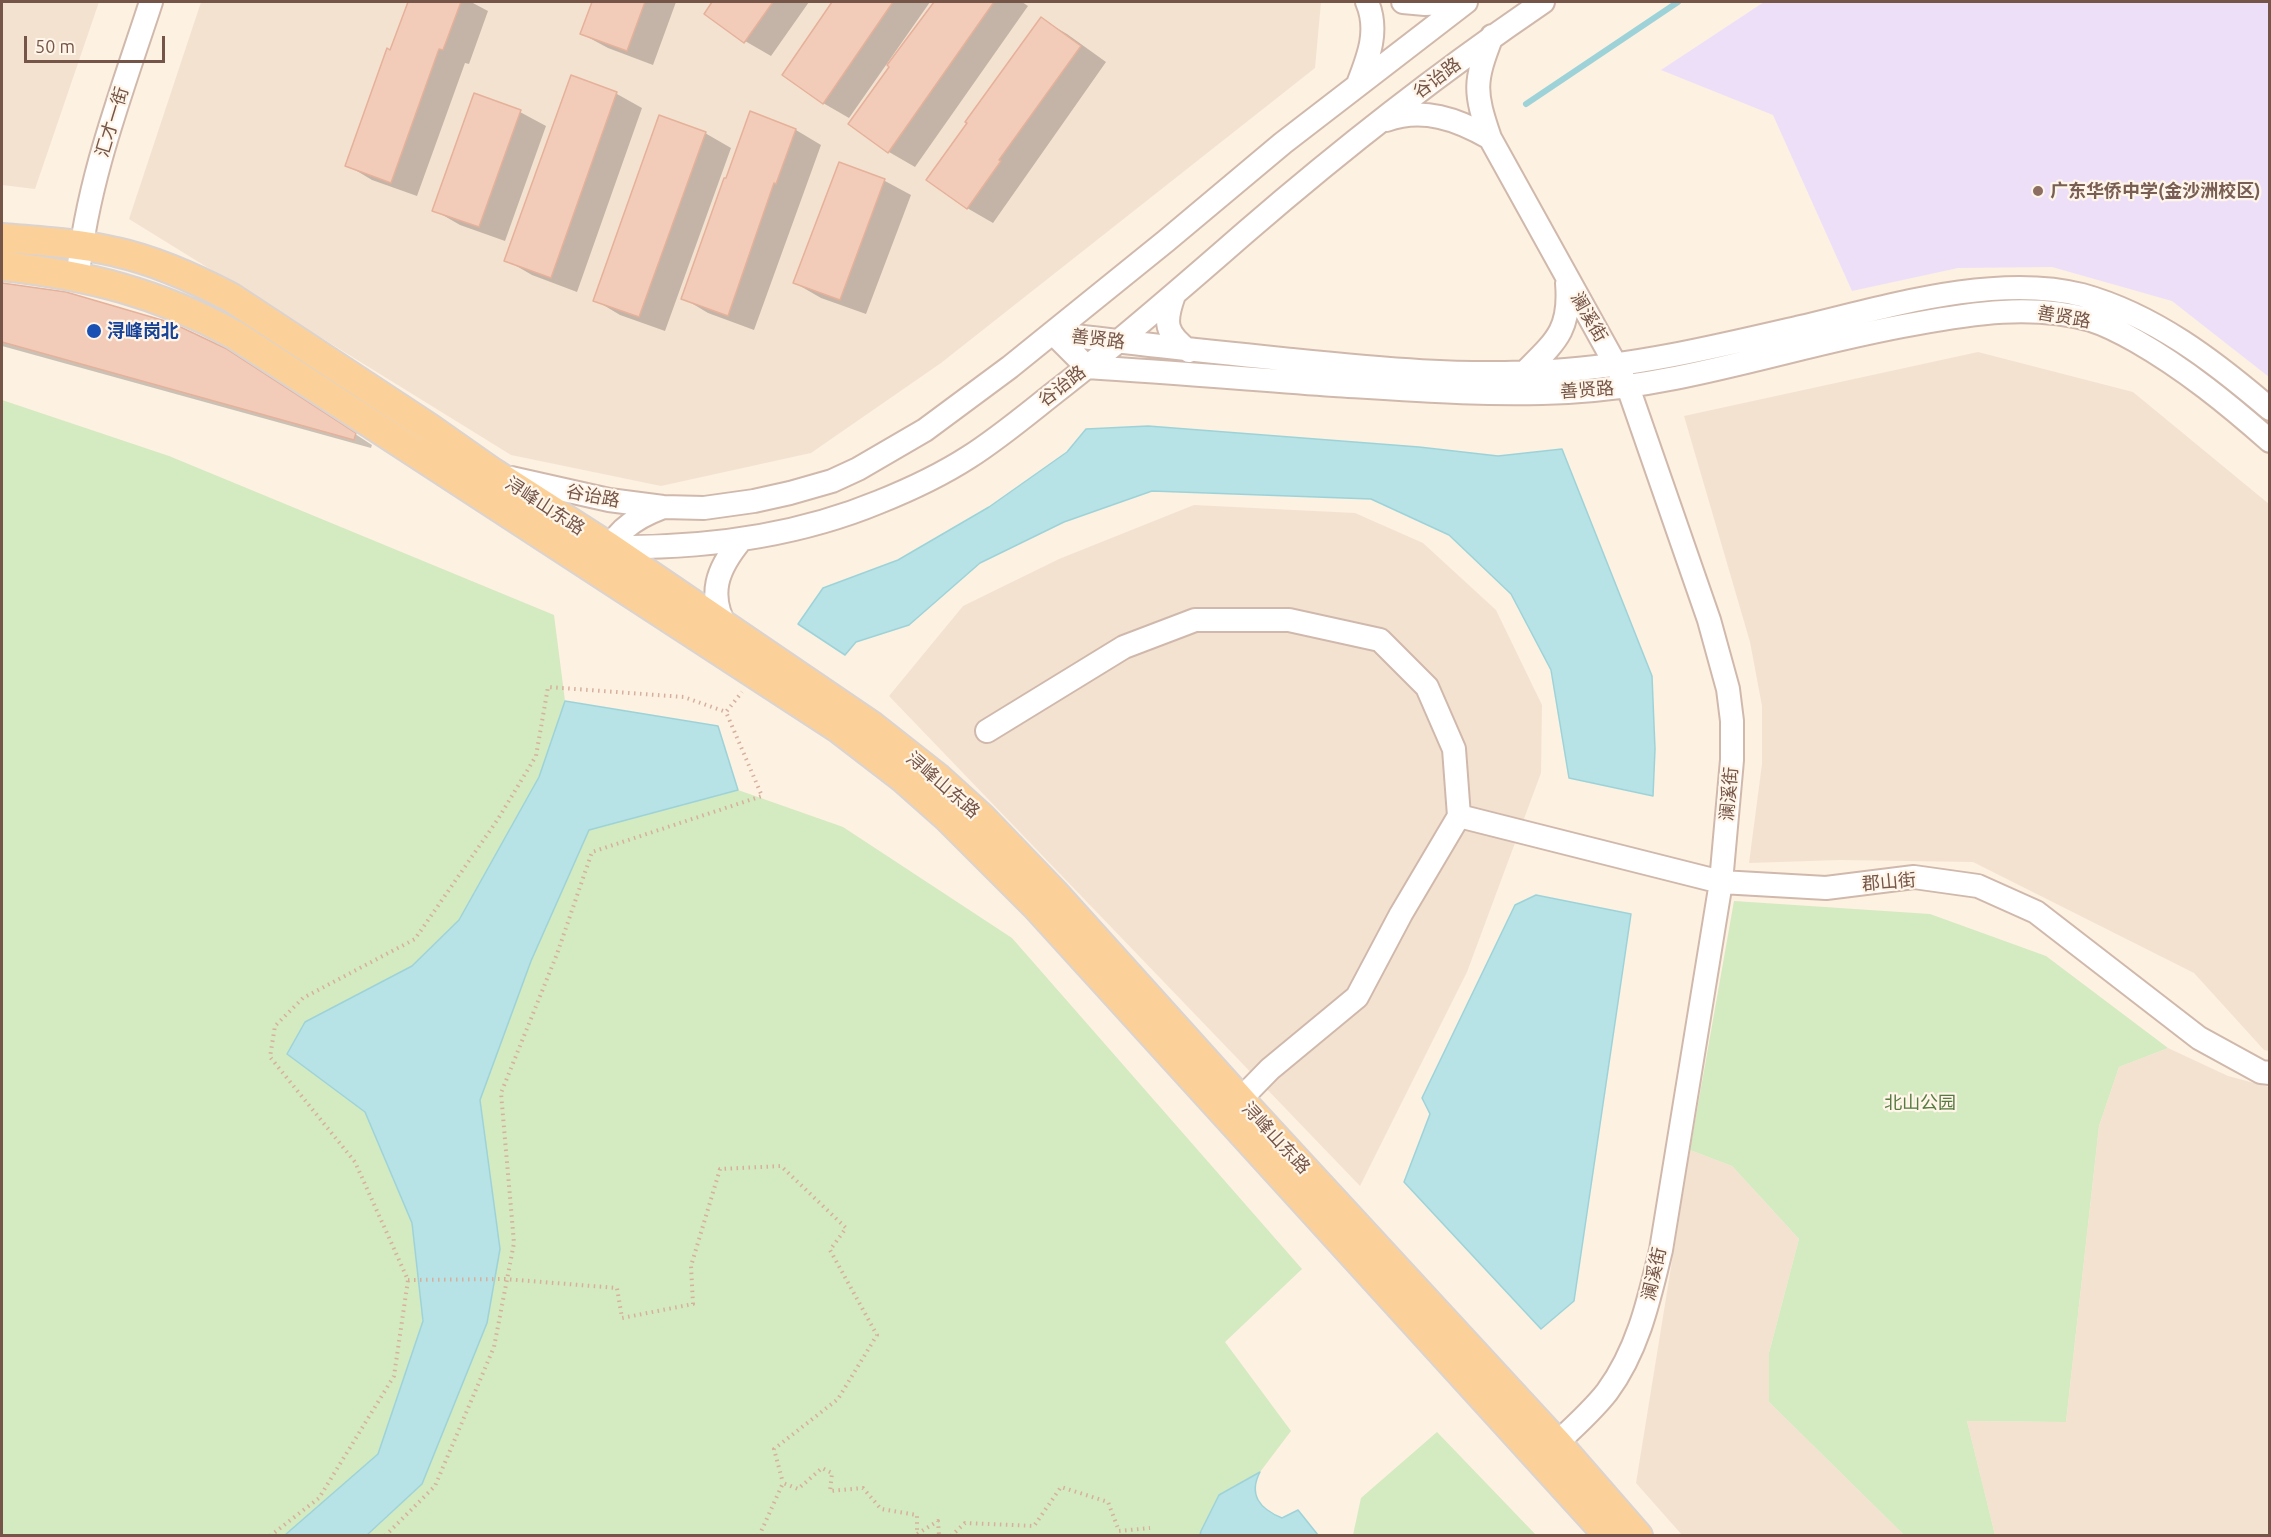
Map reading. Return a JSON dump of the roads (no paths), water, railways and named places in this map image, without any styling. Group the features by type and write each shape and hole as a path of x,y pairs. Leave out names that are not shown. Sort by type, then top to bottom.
{"main road":[{"name":"浔峰山东路","path":"2,238 81,245 120,252 198,280 232,298 492,472 606,560 838,728 903,778 955,825 1233,1107 1548,1451 1638,1536"},
{"name":"浔峰山东路","path":"2,266 78,275 147,295 205,318 558,546 606,560 728,629 872,726 968,804 1046,885 1233,1107"},
{"name":"浔峰山东路","path":"1548,1451 1609,1536"}],"street":[{"name":"汇才一街","path":"78,275 86,215 97,173 151,2"},
{"path":"1357,85 1371,45 1372,18 1367,2"},
{"path":"1403,2 1425,4 1464,2"},
{"name":"谷诒路","path":"492,472 609,500 663,507 704,508 790,493 832,481 858,469 925,429 1053,333 1282,144 1464,2"},
{"name":"谷诒路","path":"606,560 741,540 801,528 878,502 967,458 1118,342 1377,123 1492,36 1544,2"},
{"name":"澜溪街","path":"1492,36 1480,66 1477,84 1478,105 1490,138 1628,387 1709,620 1728,689 1732,721 1732,760 1721,882 1661,1250 1650,1296 1639,1331 1626,1360 1607,1391 1585,1417 1548,1451"},
{"path":"1377,123 1408,114 1425,114 1446,117 1466,124 1490,138"},
{"path":"1524,373 1551,344 1567,320 1569,304 1567,278"},
{"name":"善贤路","path":"1053,333 1190,351 1384,369 1524,373 1616,365 1926,298 2004,289 2052,290 2078,294 2104,302 2155,325 2204,356 2270,409"},
{"path":"1174,295 1167,314 1169,330 1176,341 1190,351"},
{"name":"善贤路","path":"1053,333 1087,367 1446,392 1537,393 1628,387 1700,374 1837,339 1897,327 1981,313 2026,310 2094,321 2119,332 2179,368 2270,441"},
{"path":"606,560 632,521 663,507"},
{"path":"704,508 708,544"},
{"path":"728,629 719,614 716,602 718,582 722,568 741,540"},
{"path":"987,731 1124,647 1195,620 1288,620 1380,640 1427,687 1454,749 1459,816 1401,914 1357,997 1270,1069 1233,1107"},
{"name":"郡山街","path":"1459,816 1721,882 1826,888 1914,877 1978,886 2036,912 2199,1038 2261,1072 2270,1073"}],"water":[{"path":"1148,426 1419,447 1498,456 1562,449 1652,676 1655,749 1653,796 1569,778 1551,670 1511,594 1449,535 1371,499 1152,491 1064,522 980,563 909,625 856,642 845,655 798,624 823,588 898,560 989,507 1067,452 1086,429"},
{"path":"565,701 718,726 738,790 589,830 531,961 480,1100 500,1249 487,1323 422,1484 367,1535 285,1535 378,1454 423,1321 412,1223 365,1112 287,1054 305,1022 412,966 459,920 539,777"},
{"path":"1536,895 1631,914 1574,1301 1541,1329 1404,1182 1430,1114 1422,1098 1515,905"},
{"path":"1260,1472 1255,1488 1262,1506 1282,1518 1298,1510 1318,1535 1200,1535 1219,1495"}],"waterway":[{"path":"1526,104 1678,2"}],"place":[{"name":"广东华侨中学(金沙洲校区)","path":"2038,191"},
{"name":"浔峰岗北","path":"94,331"}],"park label":[{"name":"北山公园","path":"1920,1103"}]}
